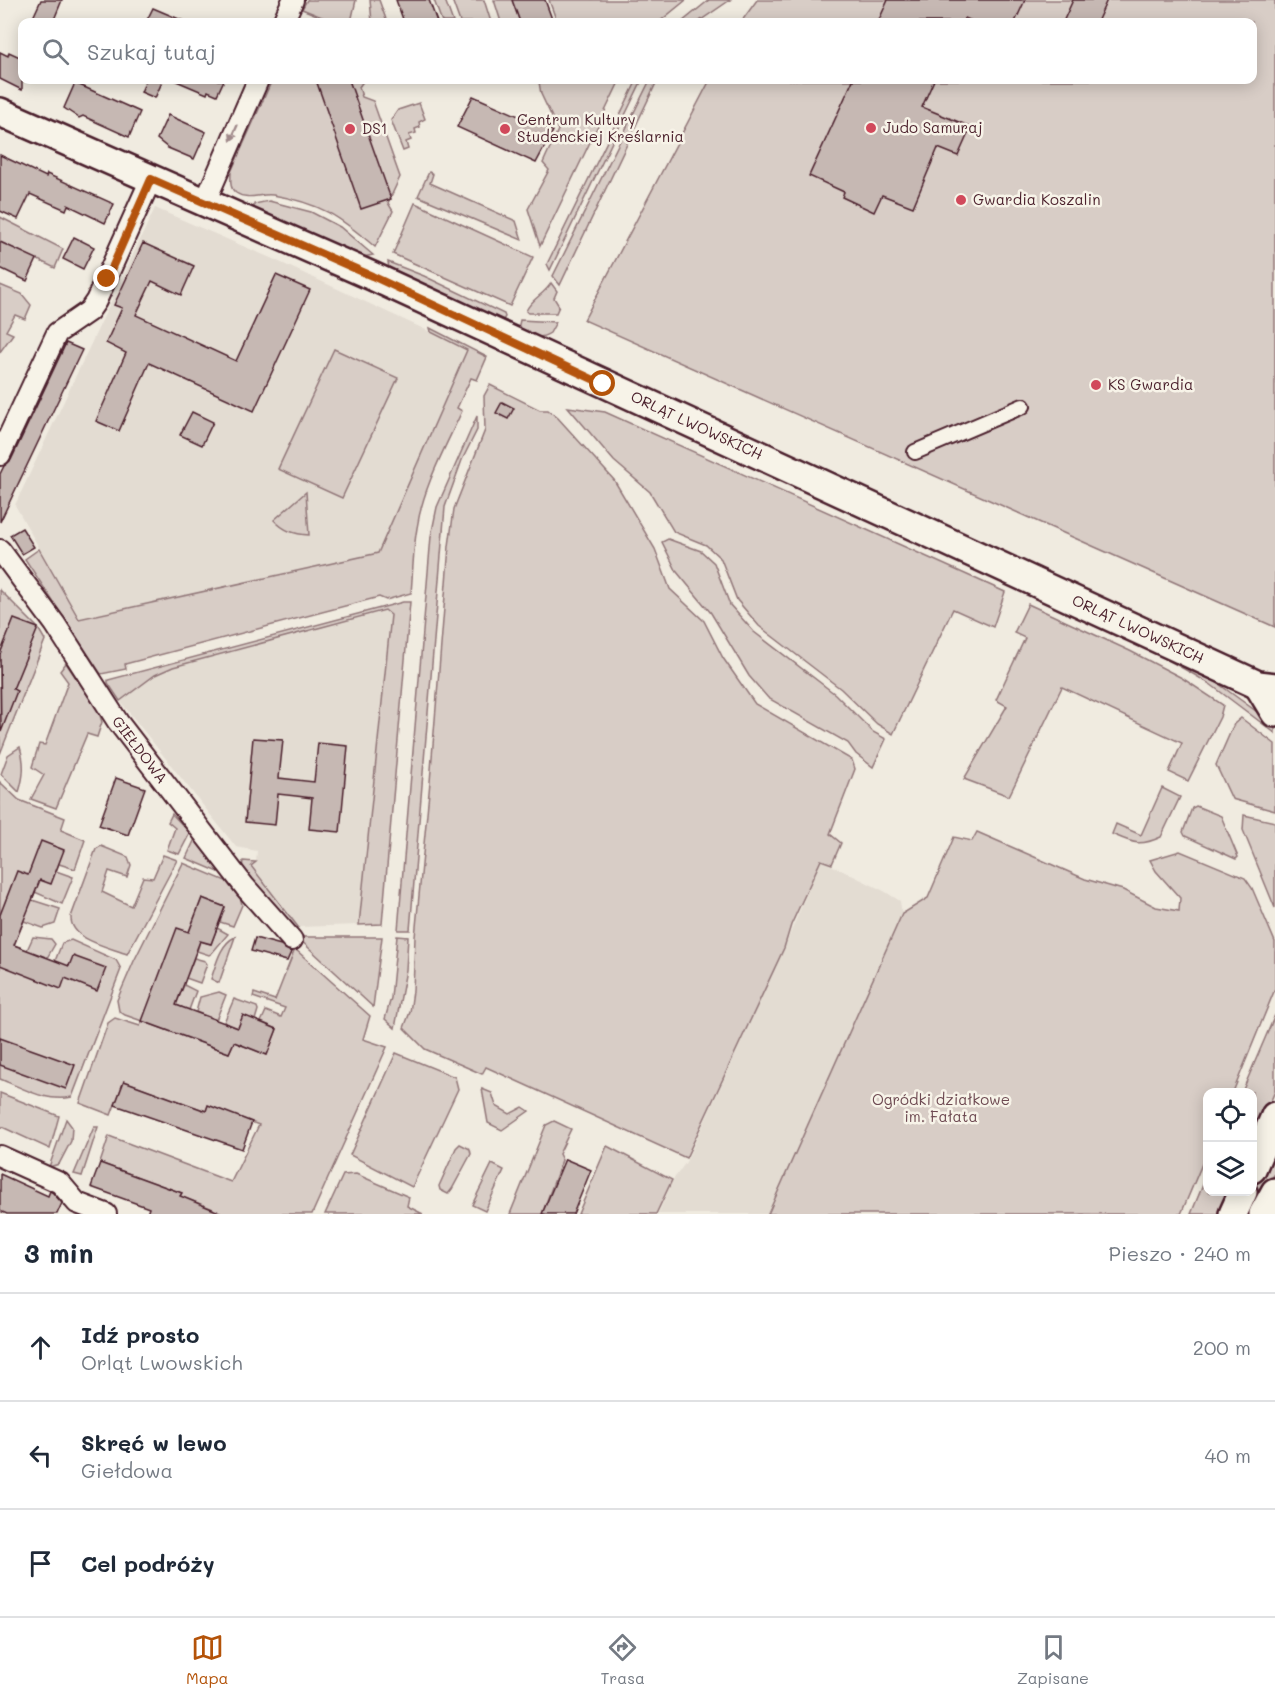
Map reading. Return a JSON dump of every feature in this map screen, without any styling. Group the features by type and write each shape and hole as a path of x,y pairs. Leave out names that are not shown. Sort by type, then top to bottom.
{"main road":[{"name":"ORLĄT LWOWSKICH","path":"0,112 485,328 594,380 1266,686 1275,713"},
{"path":"1257,1157 1275,1116"},
{"path":"1263,1214 1275,1192"},
{"path":"1233,1214 1241,1196"}],"street":[{"path":"285,18 293,0"},
{"path":"205,202 256,84"},
{"path":"0,455 57,333 89,310 96,301 151,179"},
{"path":"915,452 1023,406"},
{"name":"GIEŁDOWA","path":"0,550 55,624 118,722 245,887 292,940"},
{"path":"0,1155 60,1183 77,1203 106,1214"}],"shaded area":[{"path":"155,208 273,259 467,349 378,553 79,619 15,505"},
{"path":"385,610 391,615 359,925 298,927 251,865 256,862 257,851 236,847 120,701 155,675 173,667"},
{"path":"821,860 900,901 902,914 768,1214 658,1214 673,1180 686,1162 784,948"}],"green space":[{"path":"307,0 356,0 352,18 324,18 302,9"},
{"path":"370,0 379,0 386,18 372,18"},
{"path":"434,0 445,0 452,18 441,18"},
{"path":"452,0 484,0 490,18 459,18"},
{"path":"494,0 512,0 519,18 500,18"},
{"path":"549,0 686,0 664,18 556,18"},
{"path":"709,0 730,0 704,18 687,18"},
{"name":"Gwardia Koszalin","path":"757,0 1275,0 1275,627 584,320 708,84 1257,84 1257,18 744,18"},
{"path":"270,84 361,84 359,87 362,97 373,101 400,177 388,203 393,211 375,247 328,212 304,202 273,195 250,197 236,193 232,189 231,172"},
{"path":"539,84 618,84 540,246 528,209 549,170 543,163 558,130 541,94"},
{"path":"635,84 640,84 550,270 547,264"},
{"path":"648,84 656,84 560,285 553,276"},
{"path":"419,103 425,119 419,122 420,127 415,129 416,133 409,135 411,140 406,142 408,149 403,151 391,120 398,110"},
{"path":"429,172 433,174 430,183 516,221 522,240 418,196"},
{"path":"269,201 311,212 340,227 373,255 363,257 357,255 254,210 254,204"},
{"path":"415,203 533,257 510,306 393,254"},
{"path":"0,217 63,249 55,268 0,242"},
{"path":"388,262 424,276 504,314 505,317 503,320 497,319 395,273 389,268"},
{"path":"551,283 557,291 554,298 559,306 556,313 528,313 526,311 528,307"},
{"path":"0,285 22,294 31,305 25,319 15,315 6,331 13,334 0,352"},
{"path":"520,320 556,322 550,333 538,337 518,329"},
{"path":"430,328 487,357 477,380 471,378 457,408 462,411 435,468 424,498 416,536 411,593 386,600 379,597 125,664 126,669 101,674 25,559 39,549 79,619 378,553 467,350 431,332"},
{"path":"334,349 398,378 342,498 278,469"},
{"path":"490,385 540,410 548,410 614,480 655,549 670,589 704,621 723,658 755,704 852,760 855,769 830,834 841,843 832,864 821,860 791,925 784,948 686,1158 486,1067 482,1074 425,1049 404,1028 410,1012 413,991 415,937 449,546 454,509 485,430 484,396"},
{"path":"568,407 605,412 1005,592 993,627 953,609 893,734 877,724 841,689 759,626 737,600 721,559 706,545 674,532 650,492 614,461"},
{"path":"477,416 477,430 462,460 445,507 410,930 398,930 431,536 437,507"},
{"path":"306,492 309,535 290,531 274,520"},
{"path":"668,539 701,551 714,563 730,605 754,632 835,694 873,732 886,739 873,767 856,754 848,743 768,698 749,676 711,613 677,572 662,542"},
{"path":"0,590 38,628 45,640 0,754"},
{"path":"1045,597 1188,665 1216,682 1275,725 1275,733 1210,684 1145,647 1040,599"},
{"path":"410,602 382,924 359,925 391,615 385,610 173,667 155,675 120,701 108,680"},
{"path":"1028,604 1130,651 1182,678 1223,705 1220,717 1188,781 1169,772 1182,743 1062,687 1009,796 964,779 1007,706 996,700 1025,638 1014,633"},
{"path":"66,663 99,712 102,722 97,737 87,734 56,808 31,799 44,775 32,767 39,744 45,745 68,682 60,671"},
{"path":"1241,718 1275,744 1275,811 1232,799 1216,765 1234,724"},
{"path":"20,747 23,770 19,792 1,774 8,755"},
{"path":"0,782 19,800 65,818 61,830 85,840 75,869 59,864 56,871 73,877 62,904 35,892 32,900 60,909 55,924 43,928 24,921 14,945 27,950 33,937 51,939 55,944 47,958 55,961 62,943 71,940 116,960 121,969 72,1097 44,1096 0,1079"},
{"path":"1162,788 1180,797 1161,837 1136,843 1112,834 1116,824 1141,835"},
{"path":"1196,806 1221,816 1238,857 1236,859 1185,836 1183,832 1192,808"},
{"path":"172,814 190,833 179,854 167,850 175,828 168,822"},
{"path":"1244,815 1275,822 1275,908 1243,830"},
{"name":"Ogródki działkowe im. Fałata","path":"977,832 1085,879 1123,890 1156,907 1179,911 1180,898 1156,871 1150,860 1180,851 1245,878 1252,888 1275,942 1275,989 1235,1088 1203,1088 1203,1162 1181,1214 768,1214 902,914 928,898 954,837 972,841"},
{"path":"195,839 221,873 186,858"},
{"path":"101,846 128,857 131,865 127,877 109,871 102,892 131,906 143,877 153,878 163,855 177,860 127,954 92,942 77,932 72,925 71,917 96,849"},
{"path":"243,861 256,862 251,866 298,927 290,928 242,868"},
{"path":"183,863 226,881 241,900 242,905 233,926 220,922 225,907 202,898 189,932 142,1021 119,1011 117,1000"},
{"path":"217,928 228,934 212,953 209,955 197,951 200,941 211,944"},
{"path":"397,936 408,937 406,970 395,1028 385,1019 391,998"},
{"path":"235,937 219,983 211,979 217,961 222,950"},
{"path":"297,937 382,937 373,1007"},
{"path":"295,949 370,1016 363,1039 387,1047 312,1214 211,1214 213,1209 180,1196 181,1193 100,1163 109,1136 231,1182 259,1125 208,1106 206,1111 124,1081 111,1115 80,1103 108,1023 115,1018 140,1026 142,1021 229,1053 234,1042 267,1055 277,1029 261,1022 266,1011 281,1017 285,1008 253,997 254,993 275,1000"},
{"path":"194,958 205,961 207,964 200,983 186,978"},
{"path":"184,985 196,991 189,1010 176,1005"},
{"path":"219,992 226,995 216,1020 196,1012 200,997"},
{"path":"234,999 257,1007 255,1020 243,1016 238,1028 224,1022"},
{"path":"1275,1015 1275,1091 1257,1134 1257,1088 1244,1088"},
{"path":"396,1053 455,1077 458,1089 412,1187 350,1155"},
{"path":"482,1089 492,1093 496,1106 510,1114 523,1107 529,1111 502,1130 488,1123"},
{"path":"0,1093 59,1116 50,1149 0,1126"},
{"path":"66,1119 72,1127 71,1141 59,1164 49,1167"},
{"path":"554,1121 571,1129 559,1154 562,1160 542,1214 510,1214 546,1125"},
{"path":"94,1127 98,1127 82,1176 74,1174"},
{"path":"1275,1138 1275,1173 1252,1214 1243,1214 1251,1196 1257,1196 1257,1181"},
{"path":"460,1144 470,1149 471,1154 448,1194 440,1190 439,1186"},
{"path":"607,1146 672,1180 656,1214 578,1214"},
{"path":"492,1164 504,1170 485,1211 472,1205"},
{"path":"356,1174 409,1197 407,1206 423,1214 325,1214 343,1175"},
{"path":"1203,1185 1203,1196 1230,1196 1222,1214 1191,1214"}],"building":[{"path":"41,0 62,0 55,18 33,18"},
{"path":"396,0 429,0 436,18 403,18"},
{"path":"512,0 545,0 552,18 519,18"},
{"path":"888,0 1025,0 1017,18 880,18"},
{"path":"1073,0 1107,0 1099,18 1065,18"},
{"path":"153,8 177,18 148,18"},
{"path":"0,52 8,56 9,52 18,56 18,84 22,84 22,90 0,79"},
{"path":"75,84 77,84 140,112 129,137 83,116 79,118 64,108"},
{"path":"144,84 161,84 155,98 141,92"},
{"path":"183,84 222,84 217,95 208,91 207,94"},
{"name":"DS1","path":"317,84 350,84 391,199 361,209"},
{"name":"Judo Samuraj","path":"851,84 932,84 922,107 971,127 958,156 938,148 913,207 882,195 874,212 842,197 844,192 809,176"},
{"name":"Centrum Kultury Studenckiej Kreślarnia","path":"473,96 553,131 536,163 457,127"},
{"path":"168,115 206,132 194,159 168,148 157,139"},
{"path":"0,155 46,177 47,174 114,204 105,223 68,205 66,210 30,194 18,219 0,211"},
{"path":"74,237 94,247 83,269 63,259"},
{"path":"0,242 37,259 27,281 0,268"},
{"path":"143,243 194,266 181,295 152,281 136,315 236,361 276,275 310,290 254,411 149,363 119,431 96,421 126,353 106,343 122,308 114,305"},
{"path":"66,343 82,350 0,522 0,474 11,460"},
{"path":"502,402 514,408 508,419 496,413"},
{"path":"192,412 213,422 202,445 180,435"},
{"path":"22,528 34,547 22,554 10,535"},
{"path":"14,619 38,628 13,689 17,691 1,732 0,654"},
{"path":"253,738 283,740 279,778 314,782 318,743 348,746 340,832 309,829 312,798 278,794 275,825 245,822"},
{"path":"116,778 145,788 128,835 99,825"},
{"path":"41,841 64,850 51,884 40,880 14,945 69,966 73,956 106,968 97,991 65,978 61,989 0,965 0,915 17,871 28,875"},
{"path":"202,898 225,907 211,944 200,941 176,1005 238,1028 243,1015 277,1029 267,1055 234,1042 229,1053 142,1021 177,928 189,932"},
{"path":"255,938 281,945 291,952 287,961 251,951"},
{"path":"0,1038 75,1065 66,1089 0,1065"},
{"path":"124,1081 206,1111 208,1105 252,1122 242,1149 115,1105"},
{"path":"565,1159 591,1170 573,1214 542,1214"},
{"path":"100,1163 182,1193 180,1196 224,1214 147,1214 149,1208 91,1187"},
{"path":"0,1174 48,1196 50,1191 53,1193 62,1203 57,1214 7,1214 0,1211"}],"place":[{"name":"Judo Samuraj","path":"871,128"},
{"name":"DS1","path":"350,129"},
{"name":"Centrum Kultury Studenckiej Kreślarnia","path":"505,129"},
{"name":"Gwardia Koszalin","path":"961,200"},
{"name":"KS Gwardia","path":"1096,385"}],"route":[{"path":"107,279 151,179 372,276 603,384"}]}
